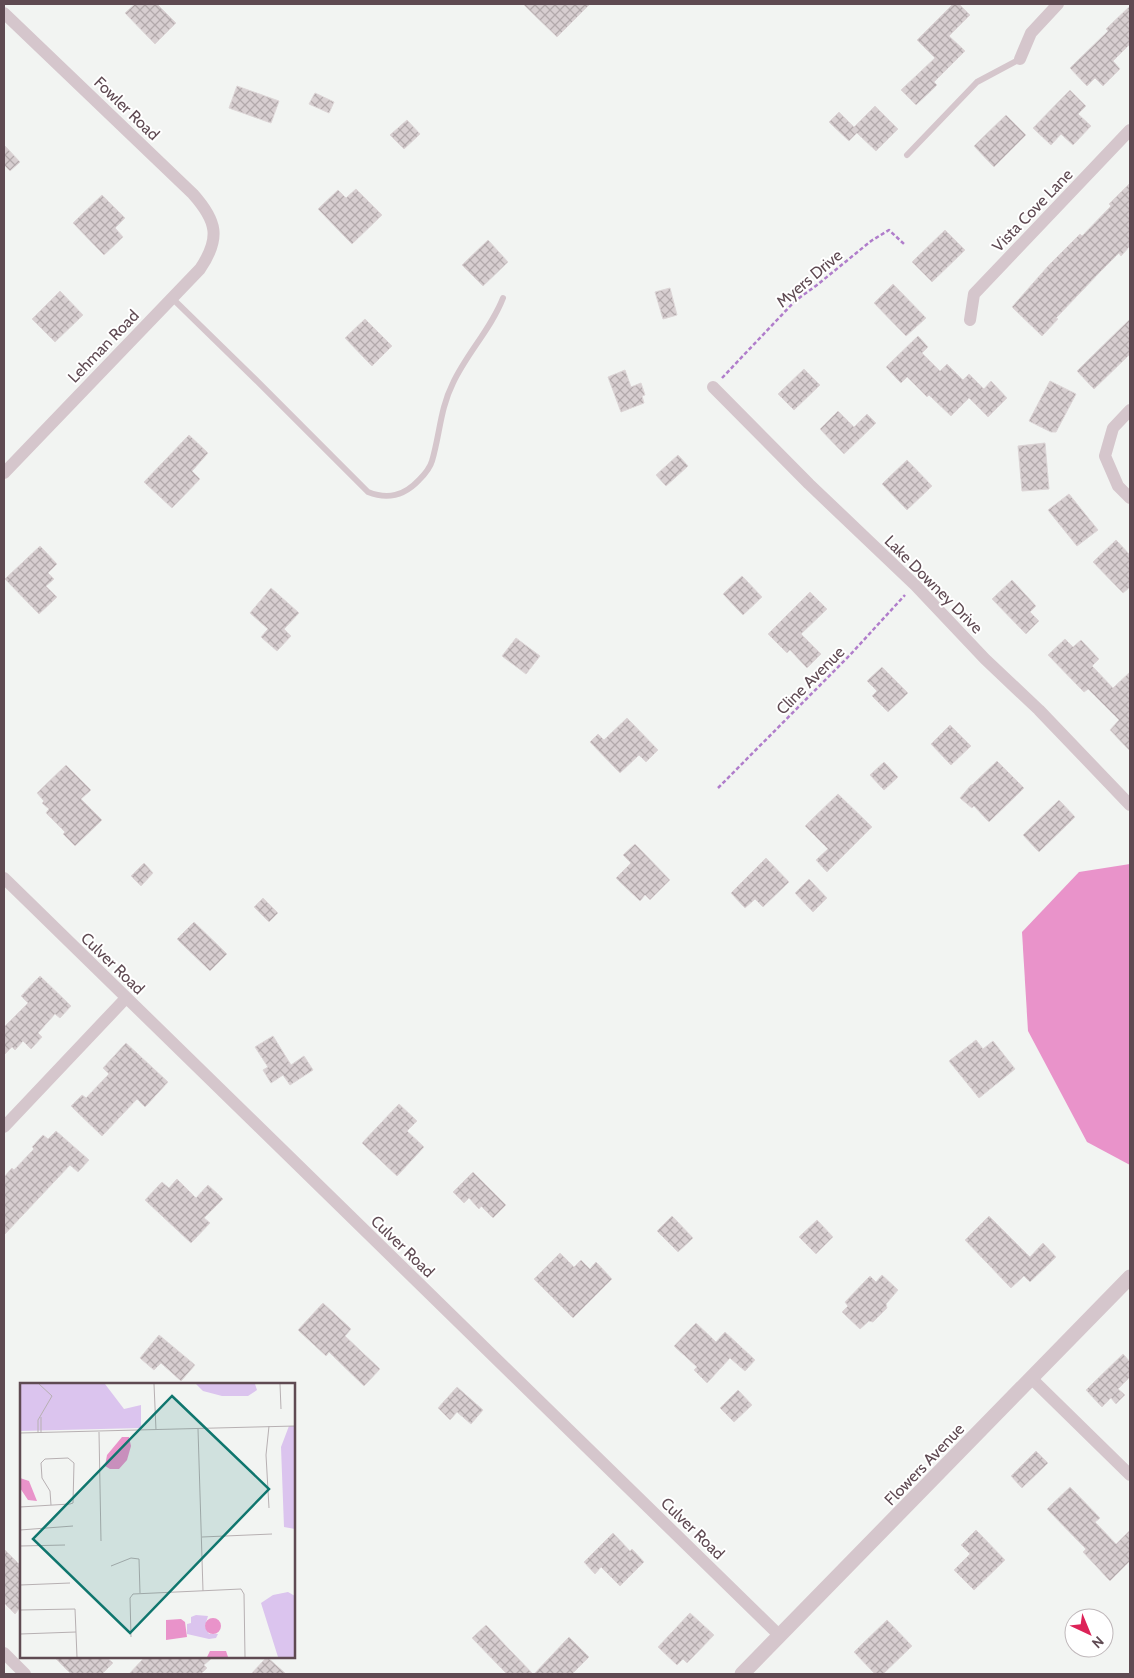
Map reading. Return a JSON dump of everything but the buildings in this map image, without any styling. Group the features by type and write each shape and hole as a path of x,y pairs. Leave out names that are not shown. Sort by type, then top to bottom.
{"street":[{"path":"1020,59 1031,33 1058,4"},
{"name":"Fowler Road","path":"4,13 193,194 205,208 212,222 214,234"},
{"name":"Vista Cove Lane","path":"970,320 974,294 1130,130"},
{"name":"Lehman Road","path":"4,473 200,269 210,254 214,234"},
{"name":"Lake Downey Drive","path":"714,387 809,484 915,585 985,659 1046,717 1130,806"},
{"path":"1130,410 1113,428 1105,456 1118,486 1130,498"},
{"name":"Culver Road","path":"4,878 780,1636"},
{"path":"4,1127 126,998"},
{"name":"Flowers Avenue","path":"742,1674 1130,1277"},
{"path":"1031,1378 1130,1476"},
{"path":"4,1653 25,1674"}],"lane":[{"path":"907,155 977,82 1020,59"},
{"path":"172,298 368,492 379,496 396,496 408,490 424,475 432,462 440,419 450,390 458,373 496,315 503,298"}],"path":[{"name":"Myers Drive","path":"714,387 795,301 871,241 889,230 904,244"},
{"name":"Cline Avenue","path":"718,788 850,656 915,585"}],"shaded area":[{"path":"1130,864 1130,1165 1087,1142 1028,1031 1022,932 1079,872"}]}
